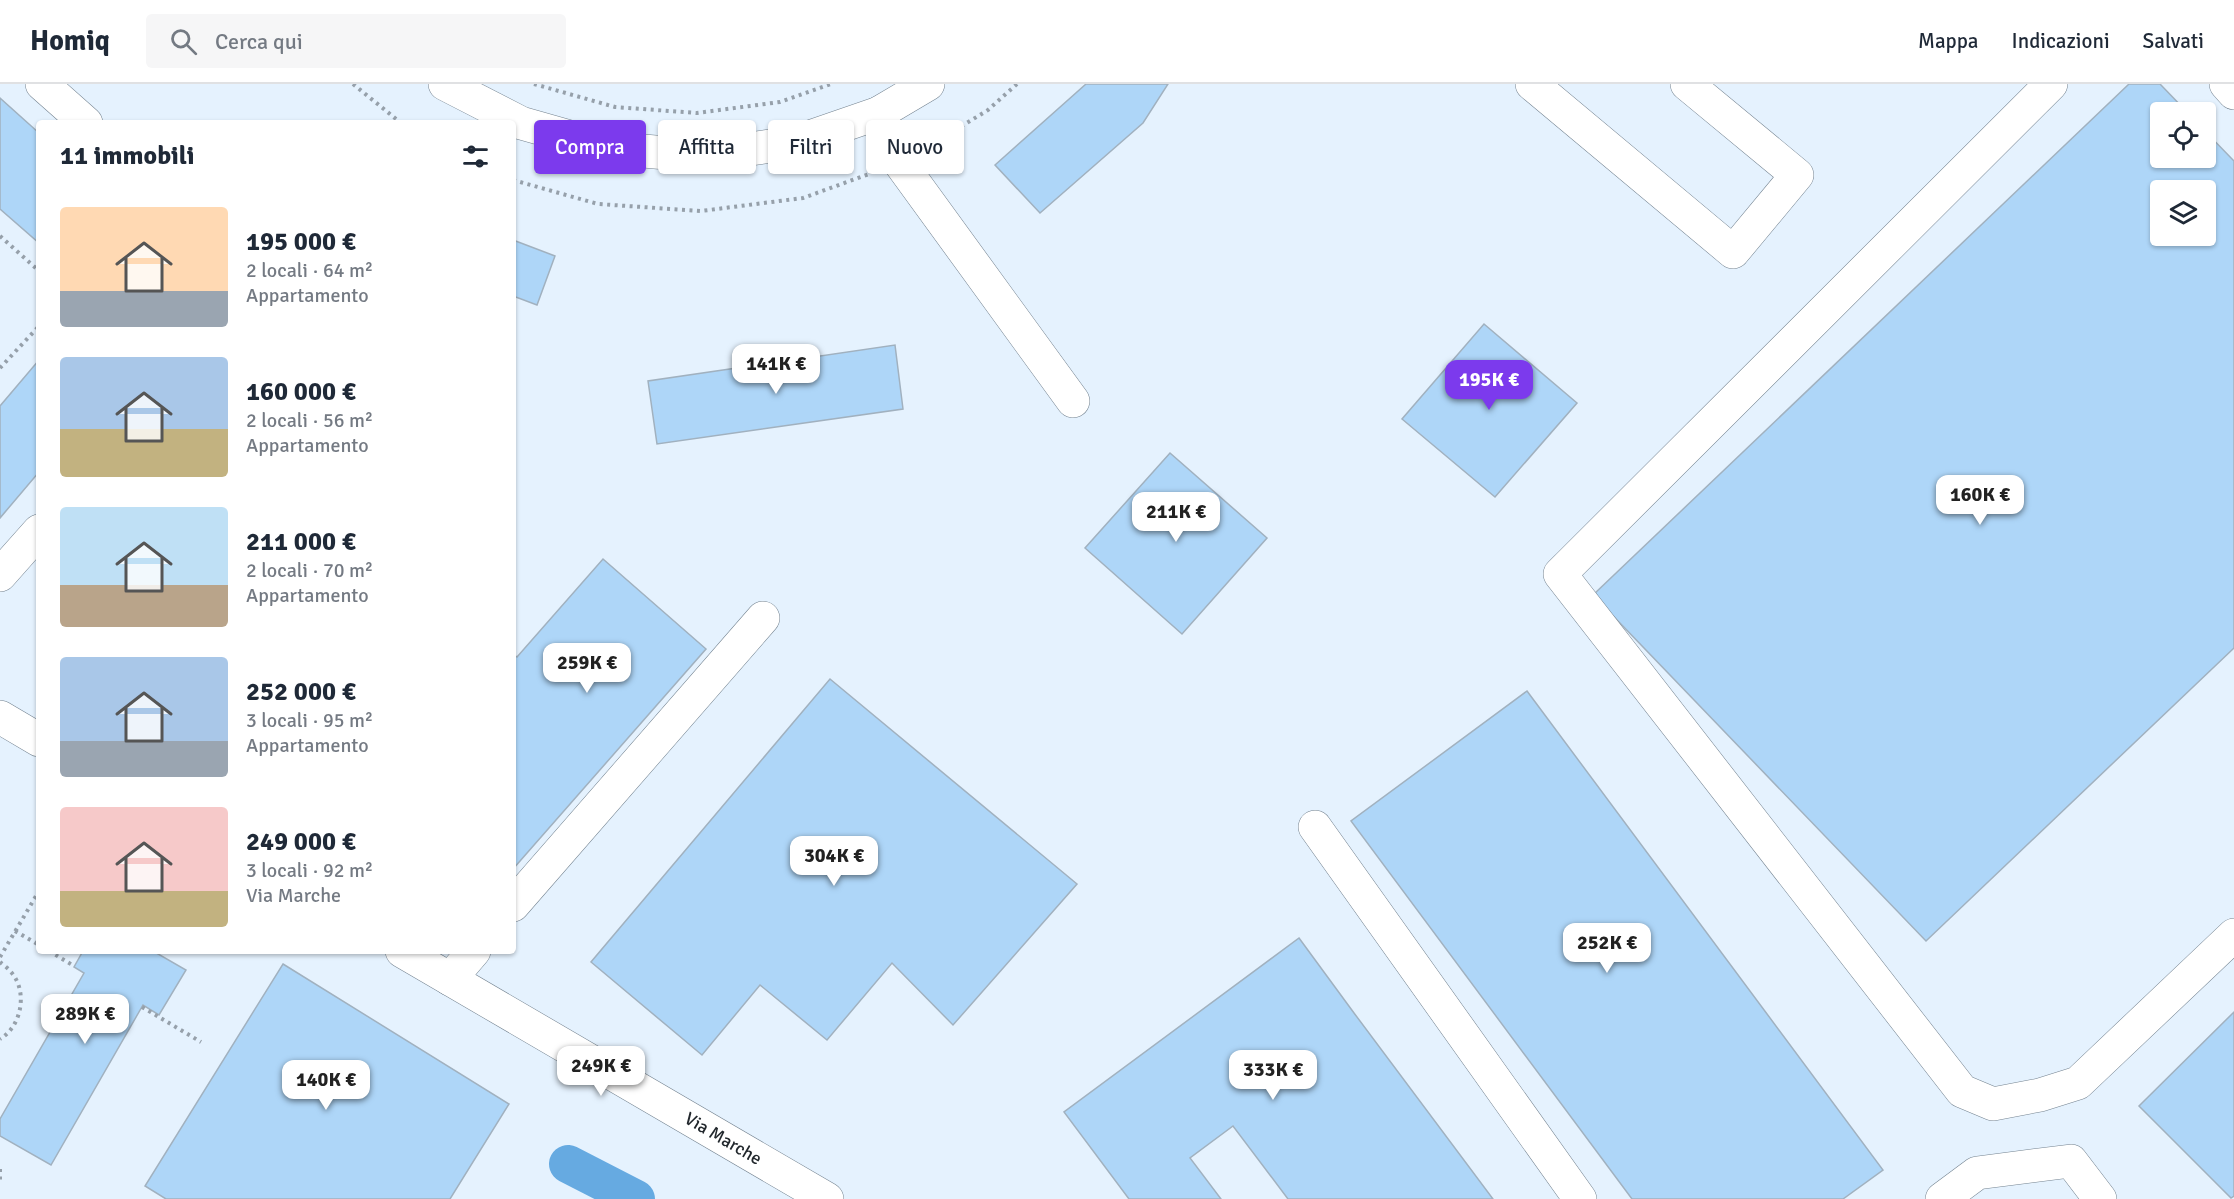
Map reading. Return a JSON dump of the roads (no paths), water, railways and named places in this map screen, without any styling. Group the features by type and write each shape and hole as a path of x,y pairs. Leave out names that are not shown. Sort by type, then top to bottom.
{"street":[{"path":"42,84 83,120"},
{"path":"446,84 515,120"},
{"path":"516,120 609,148 701,156 792,143 879,113 928,84"},
{"path":"1538,86 1733,252 1797,176 1687,84"},
{"path":"2051,84 1560,574 1962,1090 1993,1104 2040,1095 2079,1083 2234,935"},
{"path":"2226,84 2234,93"},
{"path":"879,113 900,163 1073,401"},
{"path":"0,575 36,534"},
{"path":"516,902 763,618"},
{"path":"0,717 36,738"},
{"path":"1315,827 1580,1199"},
{"name":"Via Marche","path":"407,954 827,1199"},
{"path":"450,979 471,954"},
{"path":"1942,1199 1977,1173 2071,1161 2100,1199"}],"waterway":[{"path":"568,1164 636,1199"}]}
